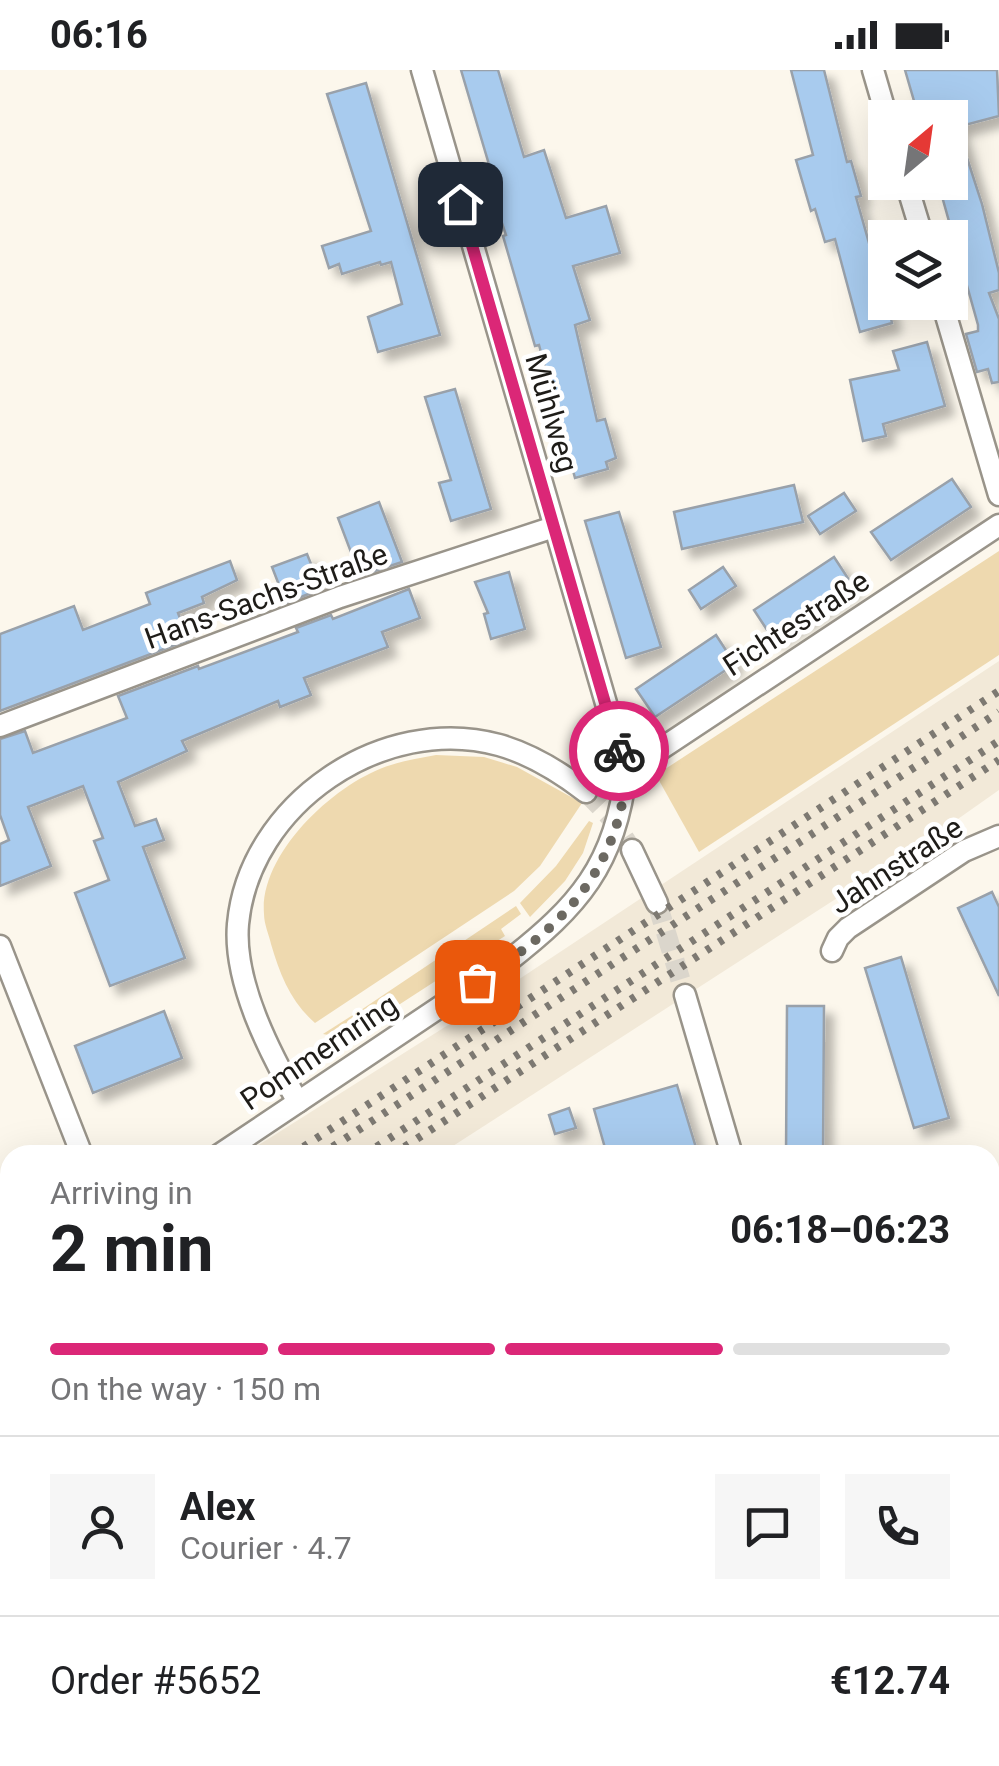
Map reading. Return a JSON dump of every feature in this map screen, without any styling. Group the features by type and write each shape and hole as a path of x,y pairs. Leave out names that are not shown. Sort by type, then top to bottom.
{"street":[{"name":"Mühlweg","path":"422,70 626,772"},
{"path":"873,70 882,100"},
{"path":"947,320 999,495"},
{"name":"Fichtestraße","path":"626,772 999,525"},
{"name":"Hans-Sachs-Straße","path":"0,726 340,598 554,527"},
{"path":"298,1102 274,1059 246,992 238,926 247,885 261,852 284,818 313,788 342,768 381,751 420,741 498,744 534,758 586,792"},
{"name":"Pommernring","path":"234,1145 549,930 598,872 612,842 626,772"},
{"name":"Jahnstraße","path":"832,951 848,928 964,851 999,836"},
{"path":"632,850 657,903"},
{"path":"0,946 78,1145"},
{"path":"685,995 729,1145"}],"shaded area":[{"path":"999,551 999,655 699,852 656,775"},
{"path":"999,661 999,790 938,833 454,1145 259,1145 486,1001"},
{"path":"436,755 484,757 517,767 582,803 540,866 514,891 315,1023 287,987 266,926 266,891 274,867 305,823 348,786 391,765"},
{"path":"589,821 593,823 583,853 565,881 530,917 520,903 556,866"},
{"path":"516,906 521,914 501,929 505,936 397,1006 392,1001 366,1017 361,1010"},
{"path":"356,1013 365,1026 345,1035 323,1034"}],"building":[{"path":"461,70 498,70 524,157 544,150 566,218 606,206 620,253 573,266 590,320 575,325 597,421 605,419 616,458 606,462 608,469 575,478 539,345 535,346 503,236 506,235 484,170 490,168"},
{"path":"791,70 824,70 847,162 851,161 861,196 856,197 868,239 868,320 892,323 860,332 835,239 825,242 796,160 813,155"},
{"path":"905,70 997,70 999,116 968,124 968,100 914,100"},
{"path":"366,83 440,335 378,352 368,317 402,304 391,262 342,274 339,264 329,268 322,246 371,231 327,94"},
{"path":"968,161 999,273 999,290 989,293 999,319 999,382 992,383 988,369 977,372 966,334 978,331 968,289 968,220 949,220 943,200 968,200"},
{"path":"927,342 945,406 883,424 886,436 863,441 850,380 899,370 893,351"},
{"path":"455,389 491,509 451,521 439,483 451,480 425,397"},
{"path":"952,479 971,507 891,560 871,532"},
{"path":"794,485 803,522 682,549 674,512"},
{"path":"844,493 856,511 820,534 808,516"},
{"path":"379,502 402,562 360,576 338,518"},
{"path":"619,512 661,647 626,658 585,521"},
{"path":"307,554 321,589 286,603 272,567"},
{"path":"834,557 853,586 773,639 754,610"},
{"path":"230,561 237,580 202,597 204,603 178,613 188,640 0,711 0,634 74,606 83,630 150,604 146,593"},
{"path":"723,567 736,586 701,609 689,590"},
{"path":"509,572 525,629 491,639 484,614 488,613 475,582"},
{"path":"409,589 420,618 382,632 388,647 304,678 311,695 280,707 278,701 182,741 187,751 118,782 135,826 156,819 164,840 143,847 185,958 110,986 75,893 109,880 94,841 103,838 83,786 28,807 51,866 0,886 0,844 9,840 0,815 0,739 25,731 33,753 127,718 118,696"},
{"path":"716,635 735,664 655,717 636,689"},
{"path":"992,892 999,907 999,996 958,908"},
{"path":"901,957 949,1118 914,1128 865,968"},
{"path":"787,1006 824,1006 823,1145 786,1145"},
{"path":"164,1011 182,1058 93,1093 75,1046"},
{"path":"677,1085 695,1145 604,1145 594,1109"},
{"path":"569,1108 576,1128 555,1134 549,1115"}],"tunnel":[{"path":"586,792 611,818 632,850"},
{"path":"657,903 685,995"}],"railway":[{"path":"306,1145 999,691"},
{"path":"335,1145 999,712"},
{"path":"379,1145 999,741"},
{"path":"407,1145 999,760"}],"way so far":[{"path":"477,982 549,930 598,872 612,842 622,804 626,772 619,751"}],"route":[{"path":"460,204 619,751"}]}
